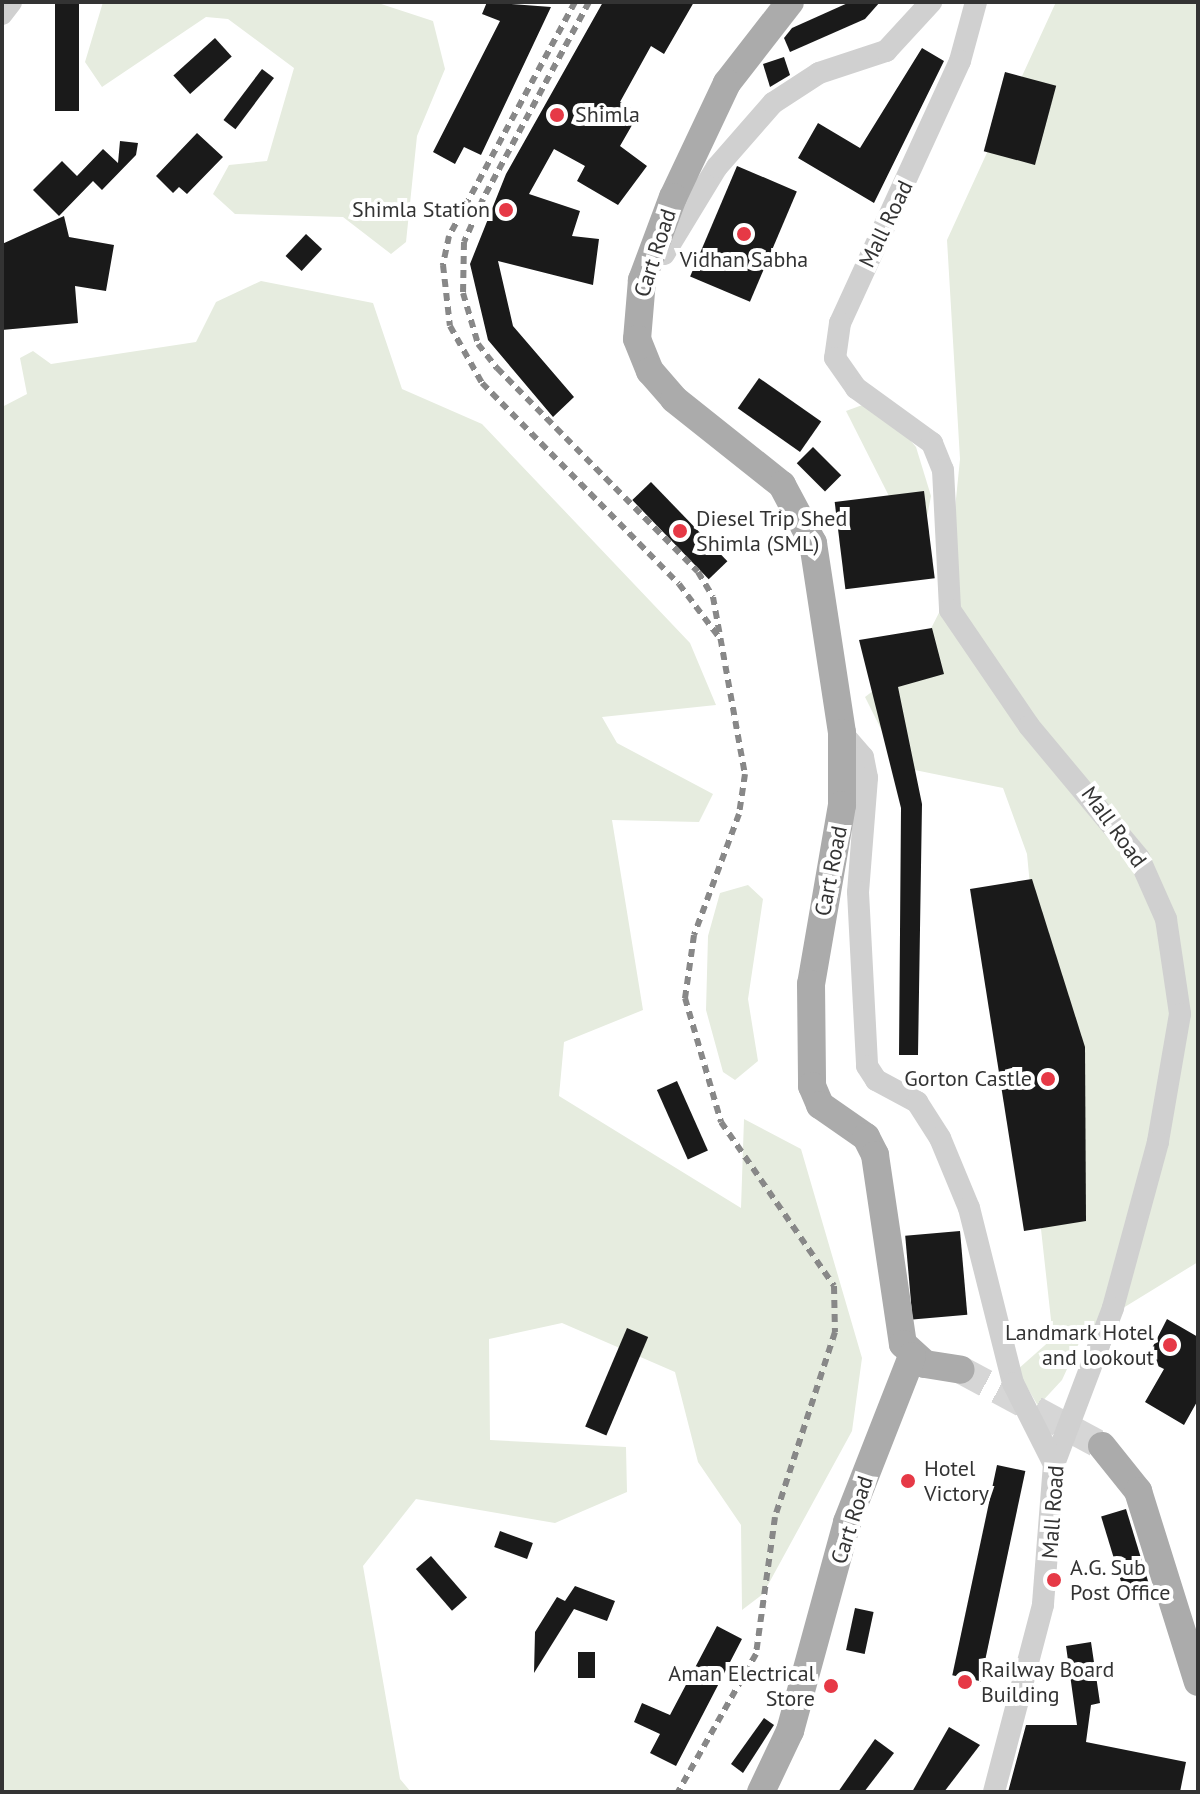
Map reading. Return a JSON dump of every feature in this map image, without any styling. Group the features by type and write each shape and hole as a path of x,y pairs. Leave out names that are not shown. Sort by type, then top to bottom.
{"main road":[{"name":"Cart Road","path":"761,1792 790,1731 847,1522 912,1356 901,1339 875,1155 866,1137 820,1105 810,1075 811,984 842,814 842,733 805,521 773,475 658,381 637,339 642,280 673,197 727,83 790,2"},
{"path":"912,1356 961,1370"},
{"path":"1102,1446 1138,1491 1198,1682"}],"street":[{"path":"2,14 11,2"},
{"path":"637,339 672,237 738,139 801,82 895,45 931,2"},
{"name":"Mall Road","path":"976,2 960,61 840,323 835,358 856,388 932,443 943,470 950,610 1029,726 1123,832 1156,888 1178,976 1180,1014 1158,1142 1113,1308 1054,1464 1053,1544 1043,1605 994,1792"},
{"path":"842,733 866,764 858,892 867,1066 876,1080 917,1102 940,1138 969,1208 1013,1383 1054,1464"}],"shaded area":[{"path":"103,2 375,2 433,21 445,69 417,136 406,242 391,254 343,217 235,214 213,194 229,165 267,161 294,68 228,19 206,17 102,87 85,62"},
{"path":"1056,2 1198,2 1198,1262 1084,1332 1062,1380 1038,1406 1017,1370 1053,1338 1039,1211 1041,1001 1027,854 1003,788 900,767 865,697 916,658 946,599 960,459 947,240"},
{"path":"261,281 373,303 402,389 482,424 690,643 716,705 602,717 617,743 713,794 699,822 612,820 643,1010 564,1042 559,1096 741,1208 744,1119 801,1149 862,1358 852,1431 763,1594 742,1610 741,1525 698,1462 675,1372 562,1323 489,1339 490,1440 626,1447 627,1492 555,1523 416,1499 363,1566 400,1779 411,1792 2,1792 2,407 27,394 20,358 33,351 51,364 196,342 216,302"},
{"path":"876,400 916,447 931,496 922,543 892,502 846,411"},
{"path":"748,885 763,899 748,999 758,1061 735,1080 723,1072 706,1010 708,936 720,893"}],"building":[{"path":"55,2 79,2 79,111 55,111"},
{"path":"487,2 551,7 481,155 464,147 455,164 433,152 500,21 482,14"},
{"path":"603,2 694,2 664,54 651,46 620,102 639,113 620,146 647,166 618,205 577,181 585,166 554,149 529,194 580,211 572,236 599,239 593,285 498,261 513,326 574,397 553,417 488,340 470,264 506,174"},
{"path":"850,2 880,2 865,19 790,52 784,38 792,28"},
{"path":"215,38 232,57 190,94 173,75"},
{"path":"922,48 944,61 874,203 798,158 818,123 860,148"},
{"path":"784,57 790,75 770,87 763,64"},
{"path":"262,69 274,78 235,129 223,120"},
{"path":"1005,72 1056,86 1035,165 984,151"},
{"path":"197,133 223,157 187,194 179,187 173,193 156,176"},
{"path":"120,141 138,143 136,155 102,190 93,181 59,216 33,190 62,161 77,176 103,149 118,163"},
{"name":"Vidhan Sabha","path":"737,166 797,191 750,302 690,276"},
{"path":"64,216 69,237 114,245 106,291 75,286 78,323 2,330 2,244"},
{"path":"306,234 322,249 302,271 286,256"},
{"path":"759,378 821,422 800,452 738,408"},
{"path":"813,447 841,475 825,492 797,463"},
{"name":"Diesel Trip Shed Shimla (SML)","path":"651,482 727,561 709,579 632,500"},
{"path":"924,491 935,578 845,589 835,502"},
{"path":"932,628 944,674 898,687 922,804 918,1055 899,1055 901,808 859,640"},
{"path":"1032,879 1085,1047 1086,1221 1024,1231 970,889"},
{"path":"677,1081 708,1150 688,1159 657,1090"},
{"path":"960,1231 967,1315 913,1319 905,1236"},
{"path":"1167,1319 1198,1337 1198,1400 1184,1425 1145,1402 1164,1369 1146,1360"},
{"path":"627,1328 648,1337 606,1435 585,1426"},
{"path":"997,1465 1025,1471 981,1681 952,1675"},
{"path":"1126,1509 1149,1583 1124,1590 1101,1517"},
{"path":"500,1531 533,1543 527,1559 494,1547"},
{"path":"431,1556 467,1598 452,1611 416,1569"},
{"path":"575,1586 615,1601 607,1621 574,1609 534,1673 535,1632 557,1597 565,1601"},
{"path":"855,1608 874,1612 865,1654 846,1650"},
{"path":"717,1626 742,1639 676,1766 650,1753 660,1734 634,1722 642,1703 670,1715"},
{"path":"1091,1642 1100,1703 1091,1705 1086,1742 1186,1762 1180,1792 1008,1792 1026,1725 1077,1725 1066,1646"},
{"path":"578,1652 595,1652 595,1678 578,1678"},
{"path":"764,1718 774,1725 743,1773 731,1764"},
{"path":"949,1727 980,1745 944,1792 912,1792"},
{"path":"875,1739 894,1753 864,1792 838,1792"}],"tunnel":[{"path":"961,1370 1102,1446"}],"railway":[{"path":"575,2 449,236 443,265 450,326 482,383 679,584 718,636"},
{"path":"589,2 483,199 464,242 463,293 478,344 497,368 698,572 713,597 745,774 739,814 694,935 685,998 721,1122 834,1286 835,1332 775,1517 756,1654 678,1792"}],"place":[{"name":"Shimla","path":"557,115"},
{"name":"Shimla Station","path":"506,210"},
{"name":"Vidhan Sabha","path":"744,234"},
{"name":"Diesel Trip Shed Shimla (SML)","path":"680,531"},
{"name":"Gorton Castle","path":"1048,1079"},
{"name":"Landmark Hotel and lookout","path":"1170,1345"},
{"name":"Hotel Victory","path":"908,1481"},
{"name":"A.G. Sub Post Office","path":"1054,1580"},
{"name":"Railway Board Building","path":"965,1682"},
{"name":"Aman Electrical Store","path":"831,1686"}]}
